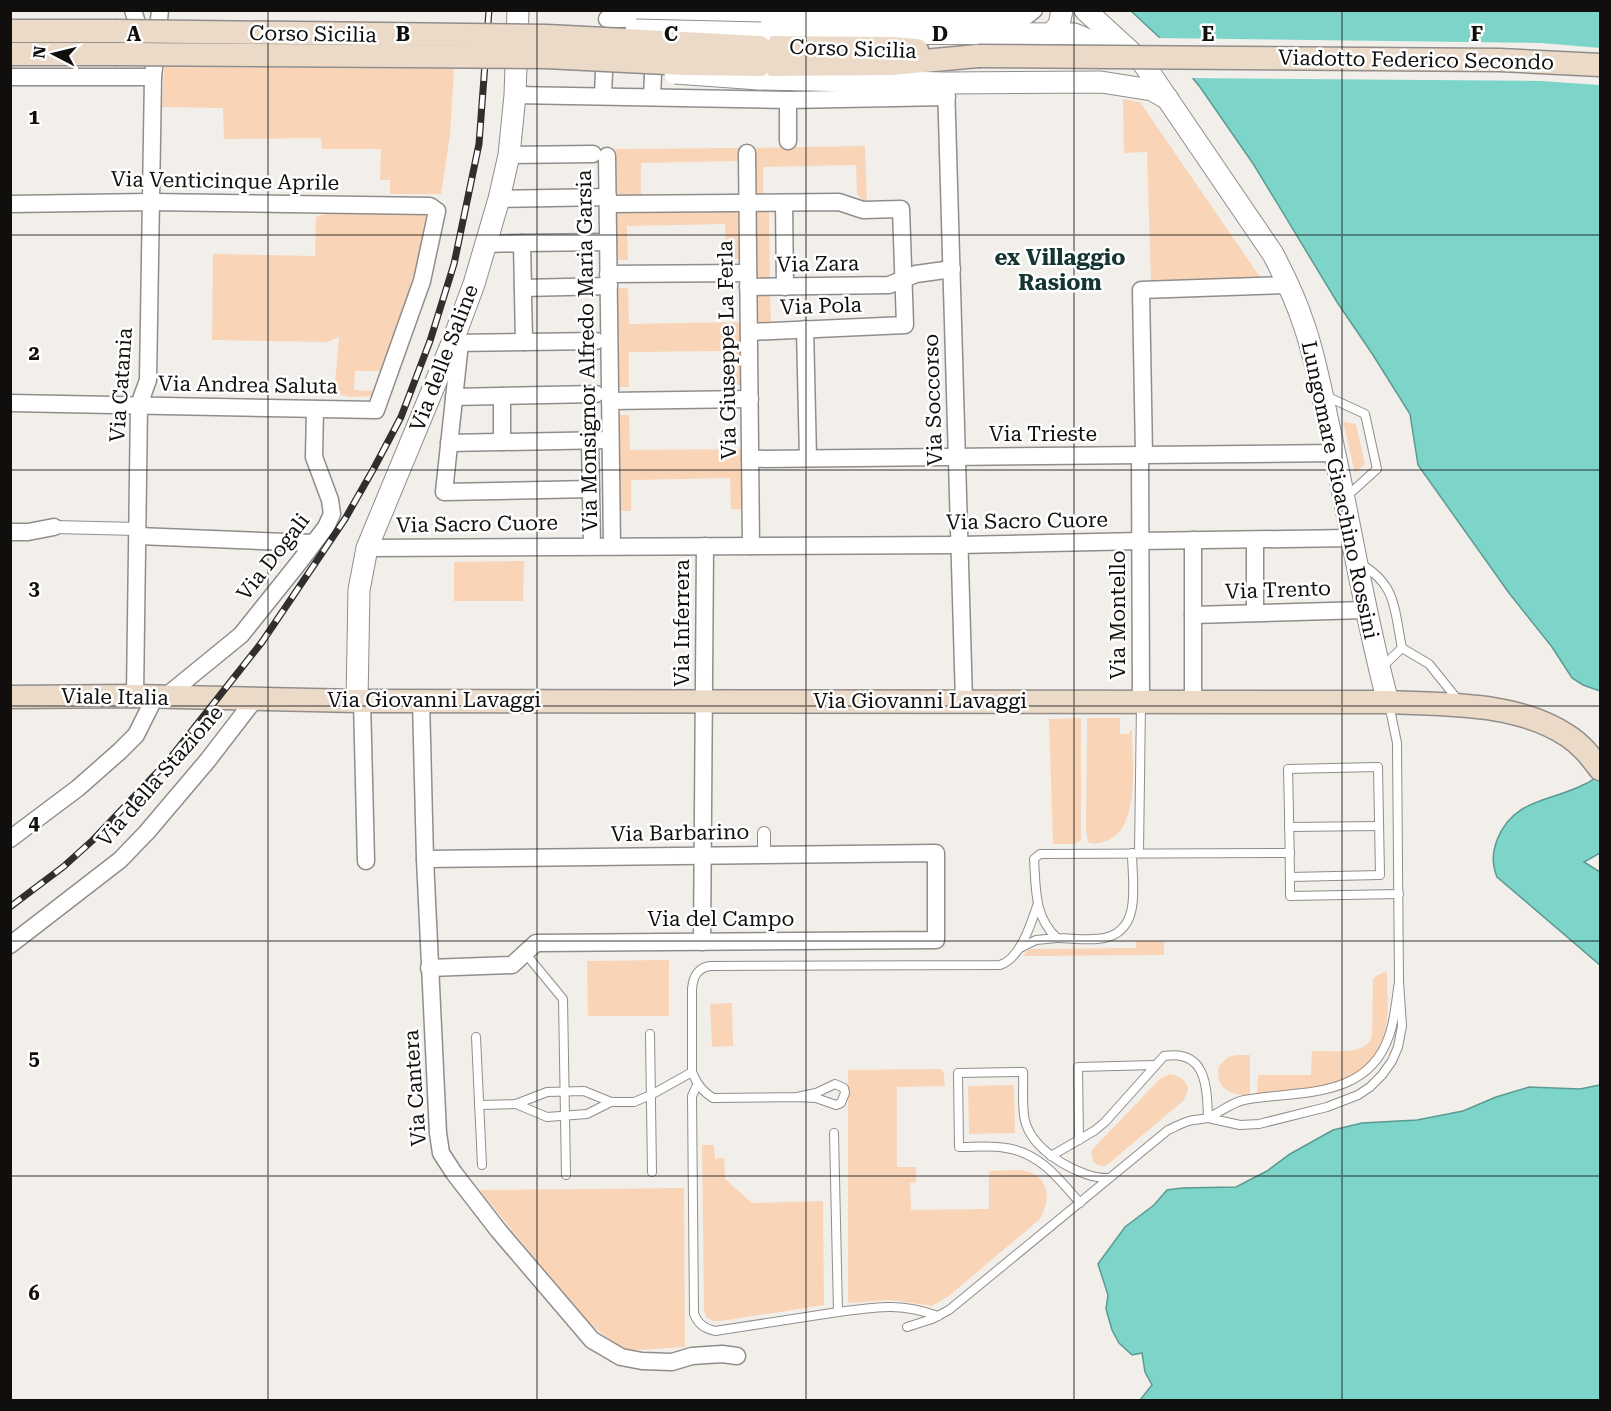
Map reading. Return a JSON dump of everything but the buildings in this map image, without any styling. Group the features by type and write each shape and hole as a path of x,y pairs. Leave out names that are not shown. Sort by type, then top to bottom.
{"main road":[{"name":"Corso Sicilia","path":"10,31 114,32 547,46 760,56 892,48 978,56"},
{"name":"Corso Sicilia","path":"10,54 547,46"},
{"name":"Viadotto Federico Secondo","path":"978,56 1500,60 1600,65"},
{"name":"Viale Italia","path":"10,697 219,699"},
{"name":"Via Giovanni Lavaggi","path":"219,699 1388,702 1462,706 1511,713 1545,723 1586,750 1600,769"}],"street":[{"name":"Via Catania","path":"133,10 153,77"},
{"name":"Via Catania","path":"152,697 138,533 140,405 148,380 153,77 160,10"},
{"name":"Via delle Saline","path":"360,701 359,590 367,548 456,343 500,199 509,155 515,95 518,10"},
{"name":"Corso Sicilia","path":"608,15 654,19 733,18 787,14 945,14 1025,17 1034,10"},
{"path":"547,46 710,76 760,56 1052,33 1099,34 1088,72 1066,82 1050,77 1041,59 1041,49 1045,40 1052,33 1059,25 1062,10"},
{"name":"Lungomare Gioachino Rossini","path":"1085,10 1099,34 1143,63 1273,254 1288,285 1305,326 1322,394 1336,453 1365,610 1388,702"},
{"path":"603,95 608,15"},
{"path":"731,99 733,18"},
{"path":"652,97 654,19"},
{"path":"694,98 697,19"},
{"path":"760,56 946,90"},
{"path":"10,77 153,77"},
{"path":"515,95 788,100 1066,82 1101,82 1152,90 1168,99"},
{"name":"Via Soccorso","path":"946,90 964,701"},
{"path":"788,100 788,141"},
{"name":"Via Giuseppe La Ferla","path":"747,153 751,546"},
{"name":"Via Monsignor Alfredo Maria Garsia","path":"509,155 600,155 608,201 609,280 603,398 610,440 612,546"},
{"path":"500,199 747,203 839,202 863,210 901,209 897,282"},
{"name":"Via Venticinque Aprile","path":"10,204 151,202 430,206 437,211 422,281 376,410"},
{"path":"784,203 785,287"},
{"path":"485,244 608,242"},
{"path":"522,243 531,288 524,342"},
{"name":"Via Zara","path":"531,288 609,280 748,280 785,287 897,282 916,274 952,269"},
{"name":"Via Pola","path":"749,332 906,325 897,282"},
{"name":"Via Montello","path":"1141,702 1141,290 1288,285"},
{"path":"805,329 808,458"},
{"path":"591,489 444,492 454,397 456,343 596,341"},
{"path":"502,396 502,442"},
{"path":"454,397 750,399"},
{"name":"Via Andrea Saluta","path":"10,403 376,410"},
{"name":"Via Dogali","path":"152,697 241,634 326,527 332,514 330,500 314,457 315,409"},
{"path":"590,440 592,546"},
{"path":"449,443 610,440"},
{"name":"Via Trieste","path":"750,459 1336,453"},
{"path":"10,532 28,532 54,527 313,543"},
{"name":"Via Sacro Cuore","path":"367,548 959,545 1351,538"},
{"path":"1193,540 1193,702"},
{"path":"1255,540 1256,613"},
{"name":"Via Inferrera","path":"702,942 705,546"},
{"name":"Via Trento","path":"1193,615 1365,610"},
{"path":"10,839 78,788 120,752 136,735 152,697"},
{"name":"Via della Stazione","path":"10,945 120,860 200,769 255,699"},
{"name":"Via Cantera","path":"421,700 429,968 441,1153 453,1173 483,1211 592,1340 606,1350 621,1357 642,1361 672,1362 692,1356 722,1354 737,1356"},
{"path":"360,701 366,861"},
{"path":"764,833 764,854"},
{"name":"Via Barbarino","path":"425,859 936,853"},
{"name":"Via del Campo","path":"429,968 512,965 536,943 936,940 936,853"}],"lane":[{"path":"1322,394 1365,414 1377,469 1344,498"},
{"path":"1356,562 1373,571 1390,590 1402,648 1429,664 1462,706"},
{"path":"1379,670 1402,648"},
{"path":"1017,950 1036,940 1104,938 1117,933 1125,926 1131,915 1141,702"},
{"path":"907,1327 949,1310 1168,1130 1188,1121 1208,1118 1240,1125 1259,1124 1343,1102 1370,1087 1382,1075 1398,1047 1402,1026 1399,982 1397,743 1388,702"},
{"path":"1290,877 1380,875 1378,767 1288,769 1290,896 1399,894"},
{"path":"1289,827 1379,826"},
{"path":"1057,938 1043,922 1037,906 1034,860 1040,854 1290,853"},
{"path":"797,1097 816,1093 835,1084 844,1088 845,1093 841,1102 836,1105 816,1098 713,1098 697,1085 692,1072 692,989 694,976 705,967 1000,965 1007,963 1017,950 1031,924 1037,906"},
{"path":"525,953 563,999 566,1175"},
{"path":"1208,1118 1228,1105 1324,1091 1338,1087 1360,1075 1375,1060 1389,1039 1399,982"},
{"path":"650,1034 652,1172"},
{"path":"476,1037 482,1164"},
{"path":"1051,1156 1105,1122 1164,1056 1178,1054 1190,1058 1201,1071 1207,1090 1208,1118"},
{"path":"1079,1140 1078,1067 1155,1065"},
{"path":"479,1105 516,1104 547,1092 565,1091 584,1091 611,1102 634,1102 692,1072"},
{"path":"1080,1203 1045,1165 1024,1153 1005,1148 959,1147 958,1073 1023,1072 1025,1124 1035,1142 1051,1156 1087,1175 1099,1179 1110,1178"},
{"path":"697,1085 692,1096 694,1314 698,1323 706,1329 715,1331 894,1305 920,1309 938,1316"},
{"path":"516,1104 547,1117 587,1114 611,1102"},
{"path":"834,1133 838,1312"}],"shaded area":[{"path":"164,67 454,69 450,135 441,194 390,194 390,180 380,180 381,149 322,149 321,138 224,139 223,108 162,107"},
{"path":"1123,99 1140,102 1262,280 1151,283 1147,152 1124,153"},
{"path":"865,146 867,205 857,194 856,165 763,167 763,195 754,196 753,148"},
{"path":"740,148 740,161 641,163 641,197 615,197 615,149"},
{"path":"741,211 742,259 726,259 725,224 627,226 628,260 616,260 615,213"},
{"path":"753,211 769,211 770,281 754,281"},
{"path":"325,214 425,214 428,223 410,287 381,371 355,371 354,390 374,391 371,396 341,395 335,385 339,337 327,342 212,340 213,254 315,256 316,217"},
{"path":"617,288 628,288 629,324 742,322 743,385 728,385 727,351 629,352 629,387 618,387"},
{"path":"754,293 770,293 771,322 755,322"},
{"path":"618,415 629,415 630,450 744,449 745,509 731,509 730,478 631,480 631,511 619,511"},
{"path":"1343,422 1356,424 1365,464 1355,473"},
{"path":"524,561 523,601 454,601 454,562"},
{"path":"1081,718 1081,840 1075,844 1053,844 1049,719"},
{"path":"1087,718 1120,718 1120,734 1129,734 1132,730 1133,776 1130,809 1125,823 1117,834 1106,841 1094,844 1088,842 1086,831"},
{"path":"1136,941 1164,941 1164,955 1023,956 1029,949 1136,948"},
{"path":"669,960 669,1016 588,1016 587,961"},
{"path":"1387,971 1388,1012 1384,1036 1376,1054 1363,1067 1331,1083 1257,1094 1258,1075 1311,1075 1312,1051 1355,1050 1368,1043 1372,1036 1373,980"},
{"path":"732,1003 733,1046 712,1047 710,1004"},
{"path":"1235,1055 1250,1055 1250,1095 1231,1092 1219,1080 1219,1066 1227,1058"},
{"path":"941,1069 945,1086 897,1087 897,1167 916,1167 916,1182 910,1183 911,1210 989,1209 989,1171 1018,1170 1036,1175 1042,1180 1047,1194 1044,1210 1040,1219 950,1295 932,1306 891,1300 848,1303 848,1070"},
{"path":"1170,1074 1185,1081 1188,1091 1183,1101 1107,1165 1097,1165 1093,1160 1092,1150 1161,1078"},
{"path":"1014,1085 1015,1133 969,1134 968,1086"},
{"path":"702,1145 714,1145 715,1159 724,1158 725,1179 752,1203 823,1201 824,1305 721,1321 713,1321 706,1317 704,1309"},
{"path":"684,1188 685,1347 623,1351 586,1320 479,1190"}],"water":[{"path":"1131,11 1600,11 1600,691 1572,678 1552,647 1509,593 1418,465 1410,414 1337,302 1254,165 1200,87 1160,38"},
{"path":"1600,773 1600,853 1584,862 1600,872 1600,965 1497,877 1493,859 1497,840 1504,826 1513,816 1534,803 1587,783"},
{"path":"1600,1085 1600,1400 1140,1400 1152,1385 1145,1372 1142,1353 1132,1355 1119,1343 1112,1330 1106,1309 1108,1295 1098,1264 1125,1227 1154,1205 1167,1190 1236,1187 1267,1171 1290,1154 1333,1130 1362,1123 1417,1120 1463,1111 1496,1097 1529,1087 1580,1089"}],"pier":[{"path":"1156,38 1541,43 1600,48 1600,85 1541,81 1188,78"}],"railway":[{"path":"10,907 63,867 93,840 168,761 262,642 345,519 374,468 401,417 430,341 454,264 479,144 489,10"}],"district":[{"name":"ex Villaggio Rasiom","path":"1060,270"}]}
